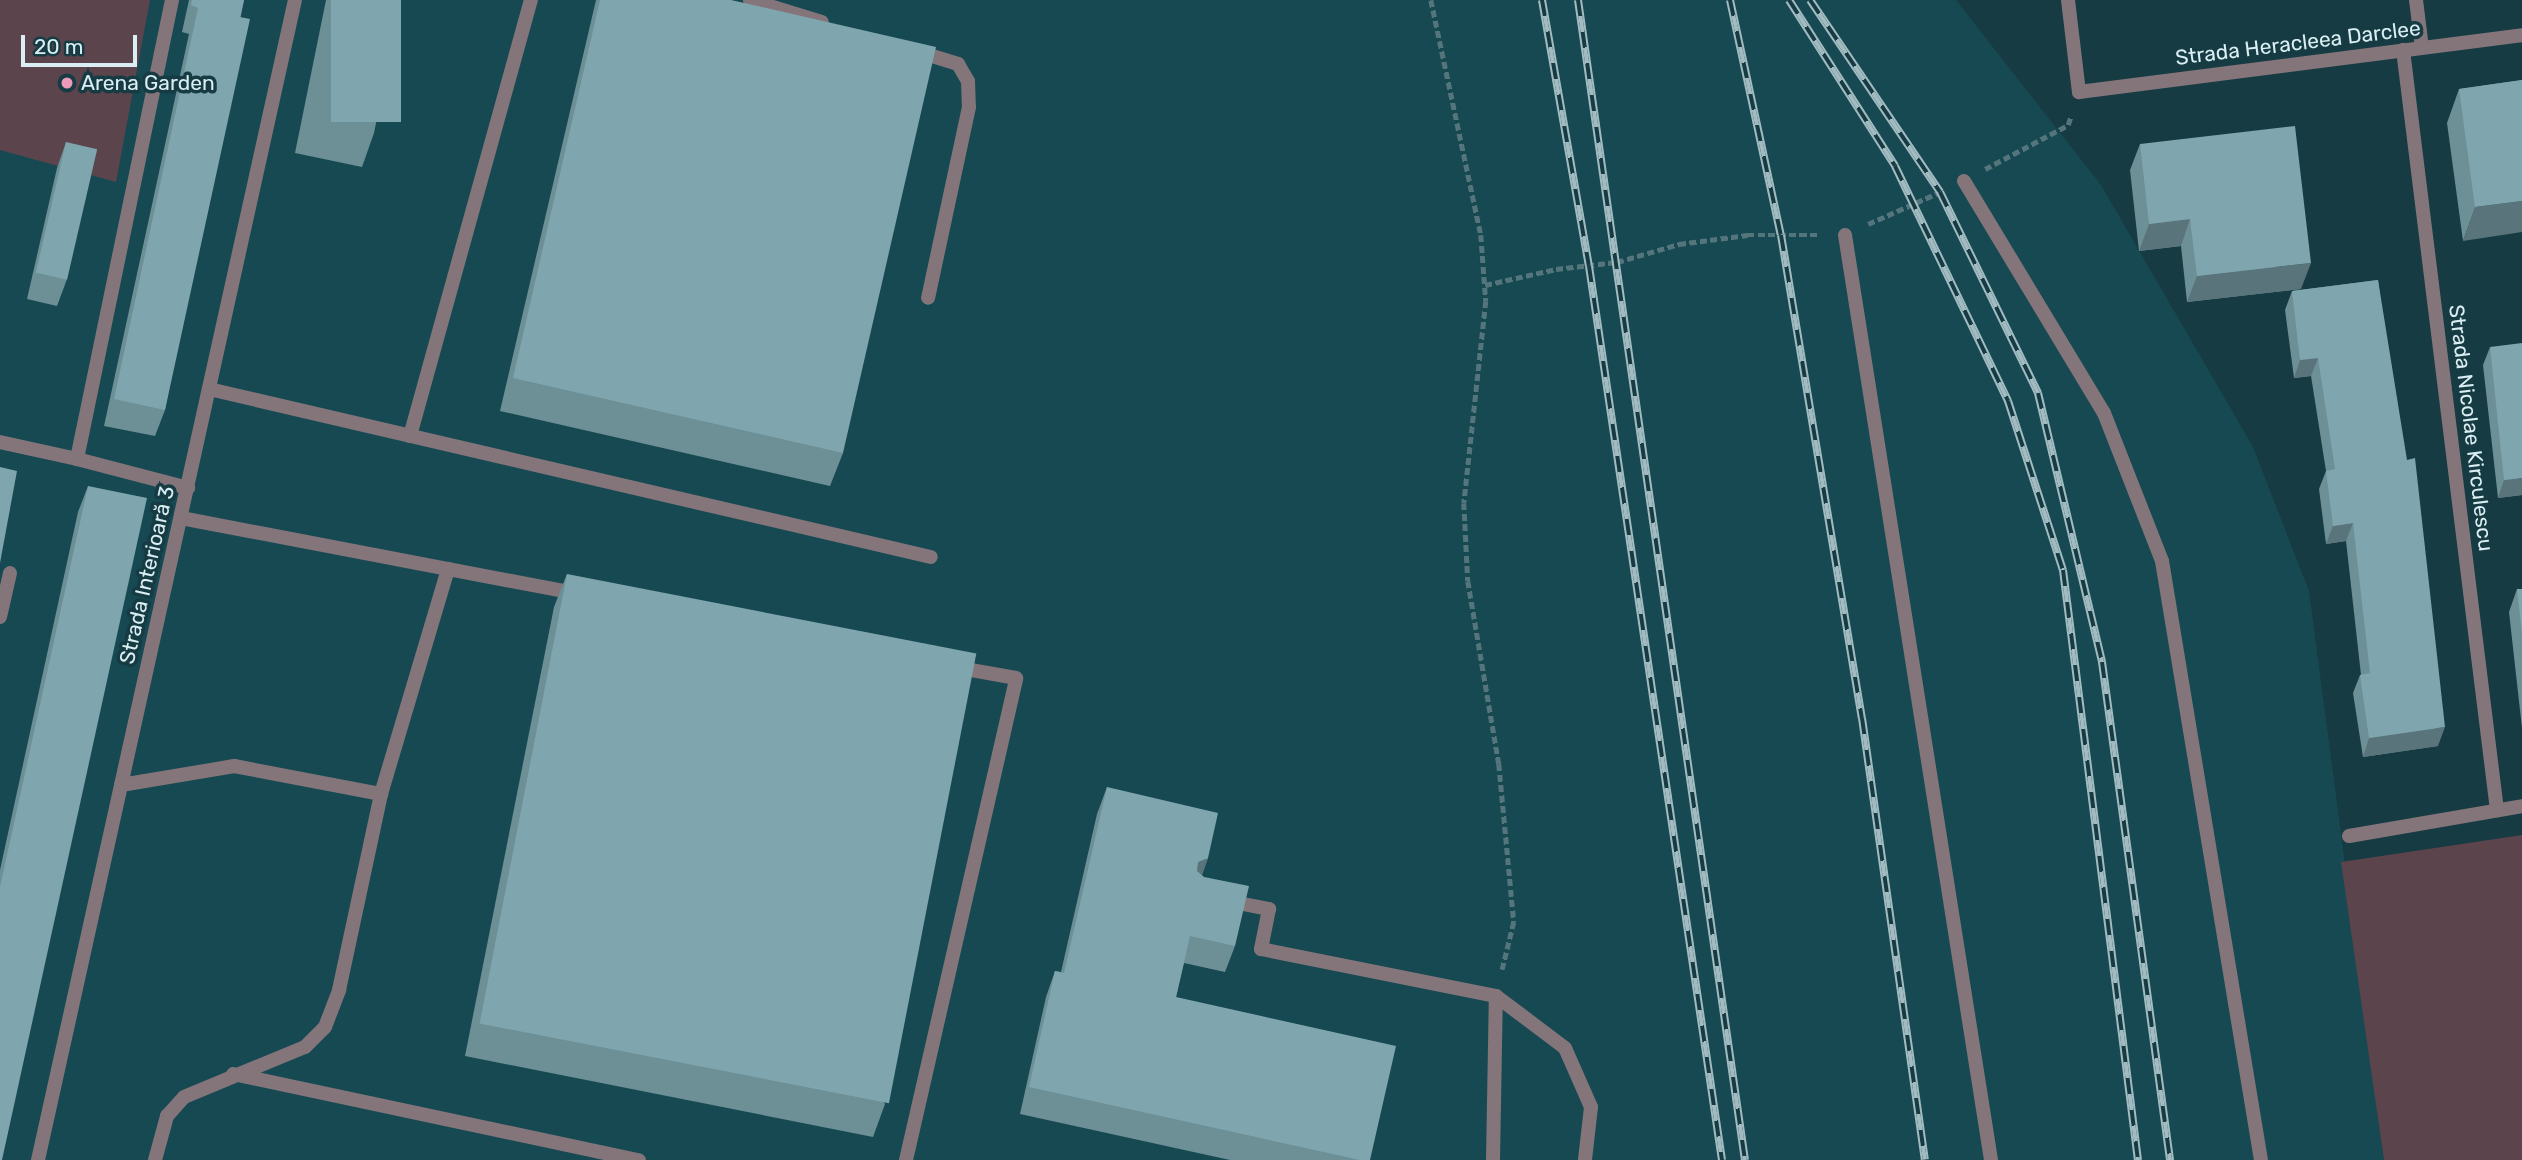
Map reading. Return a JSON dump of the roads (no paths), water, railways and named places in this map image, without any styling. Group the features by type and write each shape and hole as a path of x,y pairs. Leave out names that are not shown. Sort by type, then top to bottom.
{"street":[{"path":"77,460 172,0"},
{"name":"Strada Interioară 3","path":"38,1160 296,0"},
{"path":"410,436 531,0"},
{"path":"750,0 841,28"},
{"name":"Strada Heracleea Darclee","path":"2068,0 2079,92 2522,35"},
{"path":"2416,0 2422,48"},
{"path":"906,48 958,64 968,81 969,107 928,298"},
{"name":"Strada Nicolae Kirculescu","path":"2403,50 2497,810"},
{"path":"1964,181 2104,413 2162,561 2261,1160"},
{"path":"1845,235 1991,1160"},
{"path":"209,389 931,557"},
{"path":"0,442 188,488"},
{"path":"181,518 597,598"},
{"path":"155,1160 167,1116 184,1097 232,1074 305,1047 325,1027 339,990 381,794 448,569"},
{"path":"0,617 10,573"},
{"path":"906,1160 1016,678 934,663"},
{"path":"121,785 234,765 381,794"},
{"path":"2349,836 2522,806"},
{"path":"1208,897 1269,909 1261,949 1496,996 1565,1048 1591,1107 1585,1160"},
{"path":"1493,1160 1496,996"},
{"path":"232,1074 639,1160"}],"railway":[{"path":"1542,0 1589,266 1722,1160"},
{"path":"1578,0 1745,1160"},
{"path":"1730,0 1781,235 1862,718 1925,1160"},
{"path":"1789,0 1895,166 2008,401 2063,570 2138,1160"},
{"path":"1810,0 1940,192 2038,393 2102,662 2170,1160"}],"place":[{"name":"Arena Garden","path":"67,83"}]}
